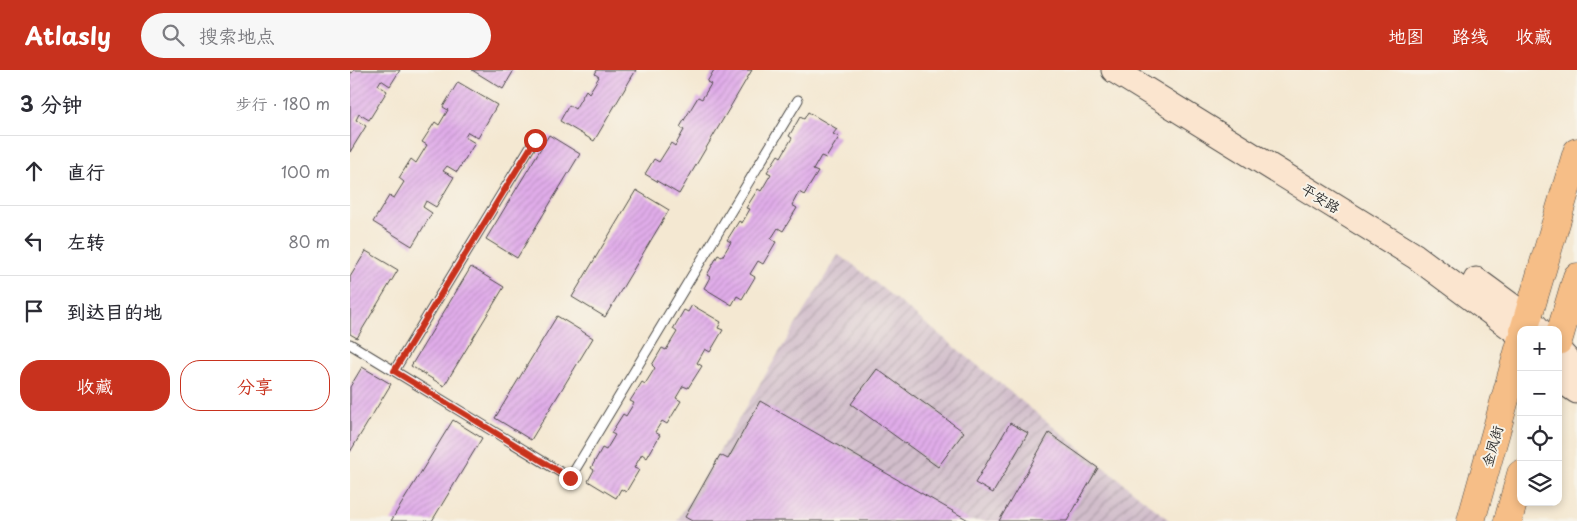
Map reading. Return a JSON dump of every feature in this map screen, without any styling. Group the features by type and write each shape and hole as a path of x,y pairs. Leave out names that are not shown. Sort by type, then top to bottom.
{"highway":[{"name":"金凤街","path":"1527,326 1577,152"},
{"path":"1562,328 1577,277"},
{"name":"金凤街","path":"1470,521 1517,362"},
{"path":"1508,521 1517,488"}],"main road":[{"name":"平安路","path":"1114,70 1415,256 1519,326"},
{"name":"平安路","path":"1146,70 1424,241 1520,326"},
{"path":"1562,355 1570,364 1577,368"},
{"path":"1562,381 1577,391"}],"lane":[{"path":"350,344 570,478 798,100"},
{"path":"394,371 535,140"}],"shaded area":[{"path":"838,255 851,263 1170,521 677,521"}],"building":[{"path":"354,70 400,70 390,86 381,80 378,85 387,91 369,120 359,114 356,120 366,126 350,152 350,72 352,73"},
{"path":"472,70 514,70 503,89"},
{"path":"597,70 636,70 594,141 560,121 569,105 575,109 586,90 589,93 599,77 595,74"},
{"path":"714,70 752,70 679,194 645,174 654,159 659,162 671,143 675,146 684,130 680,127 698,97 702,99 711,84 707,82"},
{"path":"458,82 497,105 478,138 468,132 465,137 475,143 457,172 447,166 443,171 454,177 436,207 426,201 423,207 432,213 412,246 373,222 389,196 394,198 404,182 399,178 411,159 416,163 427,145 422,142 435,122 439,125 448,110 443,107"},
{"path":"808,112 837,129 833,134 839,137 826,158 821,156 813,170 818,172 804,195 799,192 792,205 797,208 783,231 778,228 771,239 776,242 763,264 758,261 750,274 755,277 742,299 737,296 732,305 704,288 710,277 707,275 718,255 722,257 731,242 727,240 739,221 742,223 750,209 746,208 758,189 761,191 771,174 767,172 778,155 781,157 792,138 789,136 800,117 804,119"},
{"path":"549,135 580,154 517,258 486,239"},
{"path":"636,190 669,210 605,317 572,297"},
{"path":"366,251 398,270 357,338 350,334 350,277"},
{"path":"471,267 504,287 444,386 411,366"},
{"path":"692,305 721,322 718,328 723,330 710,352 705,349 697,363 702,366 688,388 683,386 676,398 681,401 667,424 662,421 655,432 660,435 647,458 642,454 634,468 639,470 626,492 621,489 616,498 588,481 594,470 591,468 602,448 606,450 615,435 611,433 623,414 626,416 634,403 630,401 642,382 645,384 655,368 652,365 662,348 666,350 677,332 673,329 684,310 688,312"},
{"path":"557,316 593,338 531,440 495,418"},
{"path":"362,367 391,384 350,452 350,387"},
{"path":"877,369 964,432 938,467 851,404"},
{"path":"760,401 970,521 692,521 685,517 720,455 728,459"},
{"path":"453,420 482,438 432,521 391,521"},
{"path":"1010,423 1028,433 993,493 975,483"},
{"path":"1049,433 1098,468 1067,521 999,521"}],"route":[{"path":"535,140 394,371 570,478"}]}
